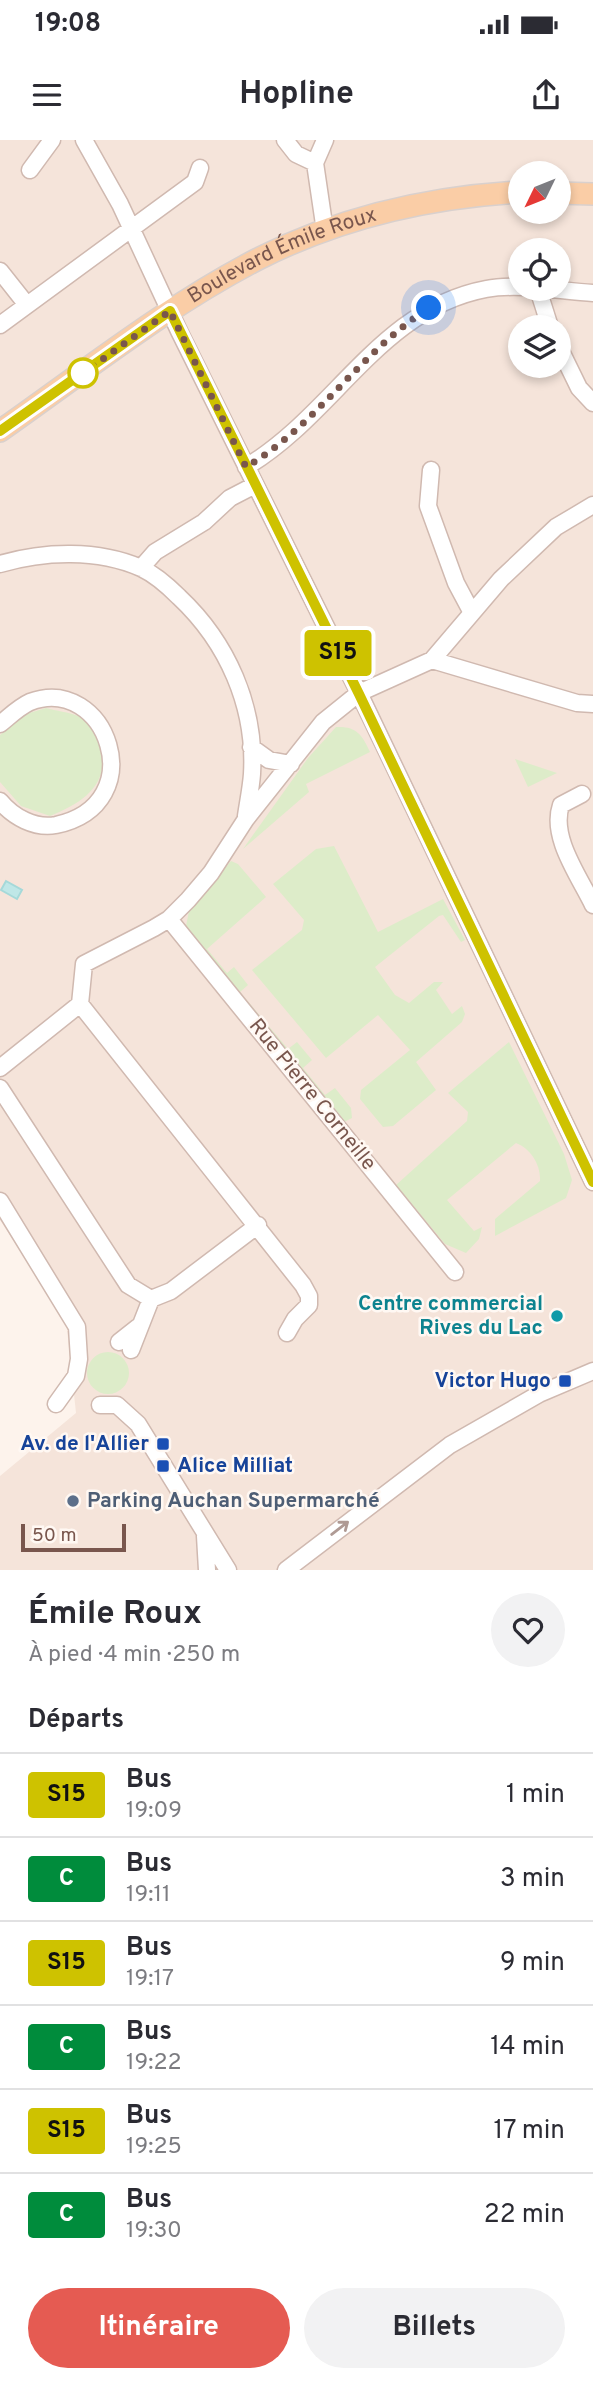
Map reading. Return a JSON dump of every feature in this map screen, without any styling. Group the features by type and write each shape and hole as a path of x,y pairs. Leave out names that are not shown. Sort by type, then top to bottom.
{"main road":[{"name":"Boulevard Émile Roux","path":"0,431 170,311 257,260 325,231 375,214 427,202 508,193"},
{"path":"571,193 593,194"}],"street":[{"path":"30,170 51,140"},
{"path":"84,140 120,204 131,232 359,694 593,1182"},
{"path":"285,140 296,154 315,163"},
{"path":"325,231 315,163 326,140"},
{"path":"0,325 131,232 195,182 200,168"},
{"path":"0,271 27,305"},
{"path":"246,467 272,451 382,343 429,308 490,288 508,288"},
{"path":"571,291 593,293"},
{"path":"571,372 579,388 593,403"},
{"path":"431,470 428,506 456,583 472,613"},
{"path":"141,568 155,552 204,522 230,498 255,485"},
{"path":"287,1333 295,1319 309,1306 309,1296 258,1225 80,1003 84,964 169,919 211,873 246,818 323,722 359,694 432,660 501,579 556,527 593,505"},
{"path":"0,564 35,554 84,555 141,568 171,589 199,616 217,639 238,682 251,747 252,773 246,818"},
{"path":"432,660 564,700 593,705"},
{"path":"0,724 22,706 33,701 44,699 70,703 90,714 105,732 112,754 108,787 93,807 75,819 53,825 32,823 12,813 0,801"},
{"path":"251,747 269,760 291,764"},
{"path":"582,794 561,805 558,815 560,836 593,905"},
{"name":"Rue Pierre Corneille","path":"169,919 455,1272"},
{"path":"0,1068 80,1003"},
{"path":"0,1088 128,1285 150,1299"},
{"path":"0,1201 77,1326 79,1359 76,1376 57,1404"},
{"path":"125,1346 138,1327 150,1299 171,1291 258,1225"},
{"path":"286,1570 450,1445 539,1394 593,1371"},
{"path":"108,1405 138,1424 228,1570"},
{"path":"205,1534 207,1570"}],"shaded area":[{"path":"0,140 593,140 593,1570 0,1570 0,1476 76,1413 66,1320 0,1220"}],"green space":[{"path":"46,708 86,721 100,741 103,759 102,771 92,790 74,805 50,816 21,806 0,782 0,735 26,714"},
{"path":"336,727 357,732 370,752 306,784 309,792 243,849 308,758"},
{"path":"515,759 557,773 528,787"},
{"path":"334,846 378,932 443,899 465,940 461,942 443,915 439,916 375,967 395,995 409,1003 434,982 443,982 436,990 452,1014 462,1006 465,1014 462,1022 416,1062 436,1090 393,1126 383,1127 360,1099 361,1090 410,1050 378,1015 326,1058 252,970 302,930 304,920 273,884 316,849"},
{"path":"231,861 238,864 266,897 207,949 227,973 234,967 248,985 240,992 288,1049 297,1042 312,1060 303,1068 325,1095 335,1088 351,1108 352,1118 342,1123 186,926 189,911"},
{"path":"509,1042 564,1154 572,1180 566,1198 495,1236 495,1219 540,1181 534,1158 516,1143 447,1200 474,1231 482,1227 479,1239 466,1253 445,1244 396,1185 467,1121 468,1112 448,1093"},
{"path":"108,1352 123,1358 129,1373 123,1388 108,1394 93,1388 87,1373 93,1358"}],"water":[{"path":"6,881 22,890 17,899 1,890"}],"bus line":[{"name":"S15","path":"0,431 170,311 359,694 593,1182"}],"place":[{"name":"Centre commercial Rives du Lac","path":"557,1316"},
{"name":"Victor Hugo","path":"565,1381"},
{"name":"Av. de l'Allier","path":"163,1444"},
{"name":"Alice Milliat","path":"163,1466"},
{"name":"Parking Auchan Supermarché","path":"73,1501"}],"route":[{"path":"83,373 170,311 246,467 272,451 382,343 405,323 429,308"}]}
